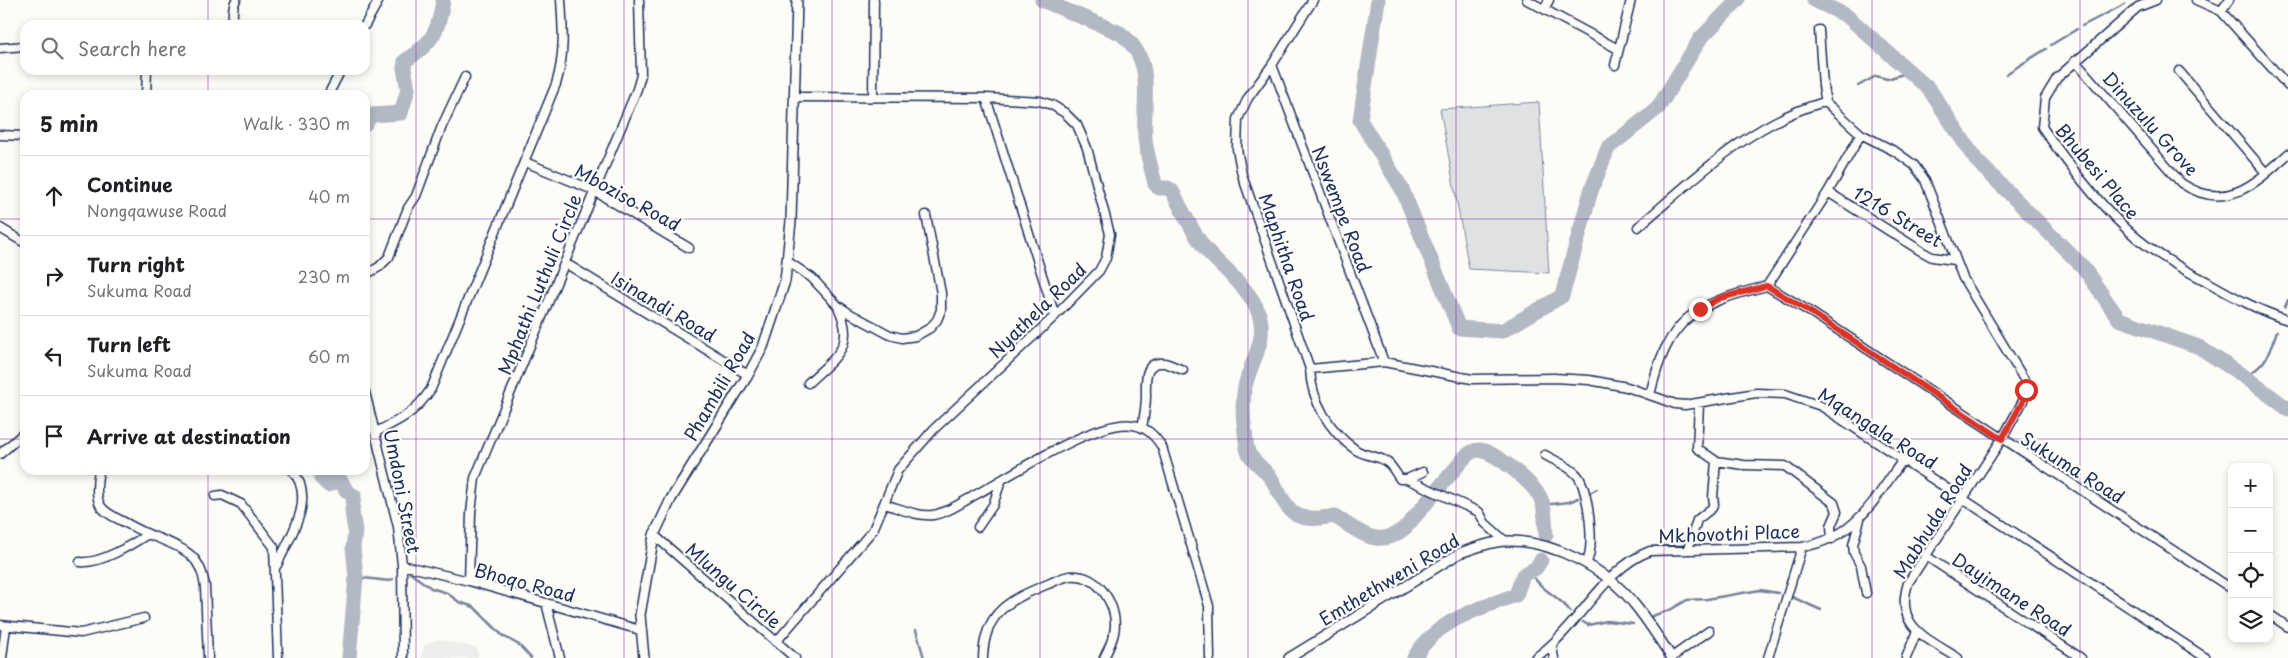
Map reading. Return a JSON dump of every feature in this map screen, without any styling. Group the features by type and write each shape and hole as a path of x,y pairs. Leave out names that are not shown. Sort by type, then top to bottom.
{"street":[{"path":"233,20 232,7 236,0"},
{"path":"368,20 379,0"},
{"path":"376,432 406,417 420,406 431,389 525,162 562,66 564,48 561,0"},
{"name":"Mphathi Luthuli Circle","path":"469,582 471,513 475,478 641,75 639,0"},
{"name":"Phambili Road","path":"644,658 640,615 654,535 671,499 748,375 763,347 785,281 791,221 797,0"},
{"path":"873,97 874,0"},
{"name":"Maphitha Road","path":"1313,0 1272,65 1248,98 1238,119 1237,149 1242,175 1310,369 1310,386 1321,412 1336,431 1357,451 1388,462 1400,479 1407,479"},
{"path":"1527,0 1618,49"},
{"path":"1544,9 1548,0"},
{"path":"1615,65 1631,0"},
{"name":"Bhubesi Place","path":"2156,0 2135,3 2057,78 2045,98 2042,127 2068,164 2121,224 2152,250 2244,302 2288,320"},
{"path":"2196,0 2221,11 2288,86"},
{"path":"2221,11 2228,0"},
{"path":"1638,227 1709,165 1742,143 1780,119 1813,105 1828,105 1822,86 1819,30"},
{"path":"0,48 20,46"},
{"name":"Dinuzulu Grove","path":"2075,61 2181,183 2191,190 2210,195 2233,193 2253,184 2288,154"},
{"name":"Nswempe Road","path":"1272,65 1384,362"},
{"path":"2179,71 2266,173"},
{"path":"146,90 147,75"},
{"path":"331,90 338,75"},
{"path":"370,272 379,267 389,257 408,208 416,196 442,126 465,77"},
{"name":"Nyathela Road","path":"776,642 873,530 898,470 934,428 1055,316 1099,271 1108,250 1108,224 1087,148 1077,125 1065,112 1052,105 1040,101 986,98 795,97"},
{"path":"986,98 1055,316"},
{"name":"Mabhuda Road","path":"1828,105 1861,134 1896,152 1914,165 1925,180 1954,260 2025,381 2023,401 2002,439 1908,584 1904,597 1905,612 1910,623 1917,631 1958,658"},
{"path":"1650,395 1658,364 1672,335 1685,321 1700,309 1720,298 1767,286 1828,192 1861,134"},
{"path":"0,135 20,136"},
{"name":"Mboziso Road","path":"525,162 593,190 689,248"},
{"name":"1216 Street","path":"1828,192 1932,257 1954,260"},
{"path":"837,305 890,335 902,338 916,336 930,328 937,320 940,310 941,293 926,215"},
{"path":"0,228 20,241"},
{"path":"787,261 812,278 837,305 845,321 846,333 844,345 840,353 808,383"},
{"name":"Isinandi Road","path":"565,263 748,375"},
{"name":"Sukuma Road","path":"1767,286 1812,313 2228,586"},
{"name":"Mqangala Road","path":"1310,369 1384,362 1472,379 1554,378 1589,380 1626,387 1675,404 1699,404 1756,393 1785,394 1821,406 1902,461 1962,498 2206,658"},
{"path":"1142,428 1146,402 1145,381 1149,368 1156,364 1164,363 1183,370"},
{"path":"1699,404 1696,447 1716,461 1785,466 1834,503 1837,512 1831,526 1832,538"},
{"name":"Umdoni Street","path":"370,410 398,527 402,565 403,658"},
{"path":"884,504 926,516 934,515 946,511 1072,441 1114,426 1135,425 1142,428 1153,435 1162,447 1173,481 1209,606 1210,658"},
{"path":"0,454 20,436"},
{"path":"1545,456 1574,472 1581,482 1588,512 1591,543 1590,558 1586,563"},
{"path":"1688,549 1697,520 1712,508 1714,504 1716,461"},
{"name":"Mkhovothi Place","path":"1535,658 1552,646 1610,580 1634,557 1650,551 1817,545 1848,529 1860,519 1902,461"},
{"path":"1407,479 1423,472"},
{"path":"98,475 97,489 99,502 103,509 148,534 186,551 198,562 202,570 206,598 208,658"},
{"path":"276,567 303,502 301,487 295,475"},
{"path":"1407,479 1479,512 1485,523 1505,541"},
{"path":"978,528 993,505 1001,480"},
{"path":"215,496 222,495 244,508 271,541 276,552 278,658"},
{"path":"1860,519 1853,545 1854,553 1861,566 1866,593"},
{"path":"80,562 95,560 130,545 148,534"},
{"name":"Mlungu Circle","path":"654,535 795,658"},
{"name":"Emthethweni Road","path":"1289,658 1460,553 1482,545 1505,541 1530,543 1586,563 1610,580 1635,604 1672,658"},
{"path":"1768,658 1802,547"},
{"name":"Dayimane Road","path":"1926,556 2082,658"},
{"name":"Bhoqo Road","path":"402,565 546,602 640,630"},
{"path":"983,658 986,632 992,620 1004,606 1024,594 1068,576 1077,576 1093,582 1104,592 1112,605 1115,619 1114,632 1104,658"},
{"path":"546,602 560,658"},
{"path":"2273,617 2288,627"},
{"path":"2,658 3,625 81,633 144,618"},
{"path":"1672,658 1709,631"},
{"path":"1906,658 1917,631"},
{"path":"1552,646 1554,658"}],"shaded area":[{"path":"1539,102 1549,273 1469,269 1440,109"},
{"path":"438,639 477,648 478,658 421,658 424,645"}],"waterway":[{"path":"370,118 372,115 401,113 408,89 404,68 405,61 422,48 433,36 443,0"},
{"path":"1042,0 1120,33 1132,44 1139,56 1145,81 1146,144 1155,184 1159,188 1168,188 1172,191 1199,240 1242,286 1255,304 1259,314 1261,324 1260,342 1247,378 1243,398 1247,446 1249,454 1271,479 1290,510 1303,517 1321,518 1334,516 1361,533 1378,538 1387,538 1406,527 1466,456 1476,450 1480,450 1505,463 1531,485 1544,507 1546,535"},
{"path":"1378,0 1360,120 1402,189 1459,328 1502,331 1562,296 1591,191 1608,148 1658,108 1700,39 1738,0"},
{"path":"1814,0 1847,16 1929,89 1976,160 2083,267 2119,319 2199,347 2245,377 2288,409"},
{"path":"2082,26 2125,4"},
{"path":"2051,45 2077,29"},
{"path":"2006,74 2046,49"},
{"path":"1858,86 1876,76 1887,79 1910,72"},
{"path":"2285,307 2288,300"},
{"path":"2245,377 2263,363 2277,331"},
{"path":"321,475 321,478 328,485 341,481 346,490 354,496 352,511 355,531 353,548 356,577 349,658"},
{"path":"1588,494 1597,489"},
{"path":"1543,505 1569,502 1578,498"},
{"path":"1414,658 1423,645 1446,625 1473,611 1516,595 1523,575 1536,568 1541,560"},
{"path":"1530,572 1545,589 1570,611"},
{"path":"410,573 431,588 447,593 459,602 474,607 503,636 519,645 531,658"},
{"path":"356,577 389,581 393,579"},
{"path":"1652,616 1670,610 1687,600 1707,599 1760,590 1778,593"},
{"path":"1792,597 1821,610"},
{"path":"1583,622 1588,625 1607,621 1633,624"},
{"path":"916,630 924,658"}],"route":[{"path":"1700,309 1720,298 1767,286 1782,293 2002,439 2023,401 2026,390"}]}
